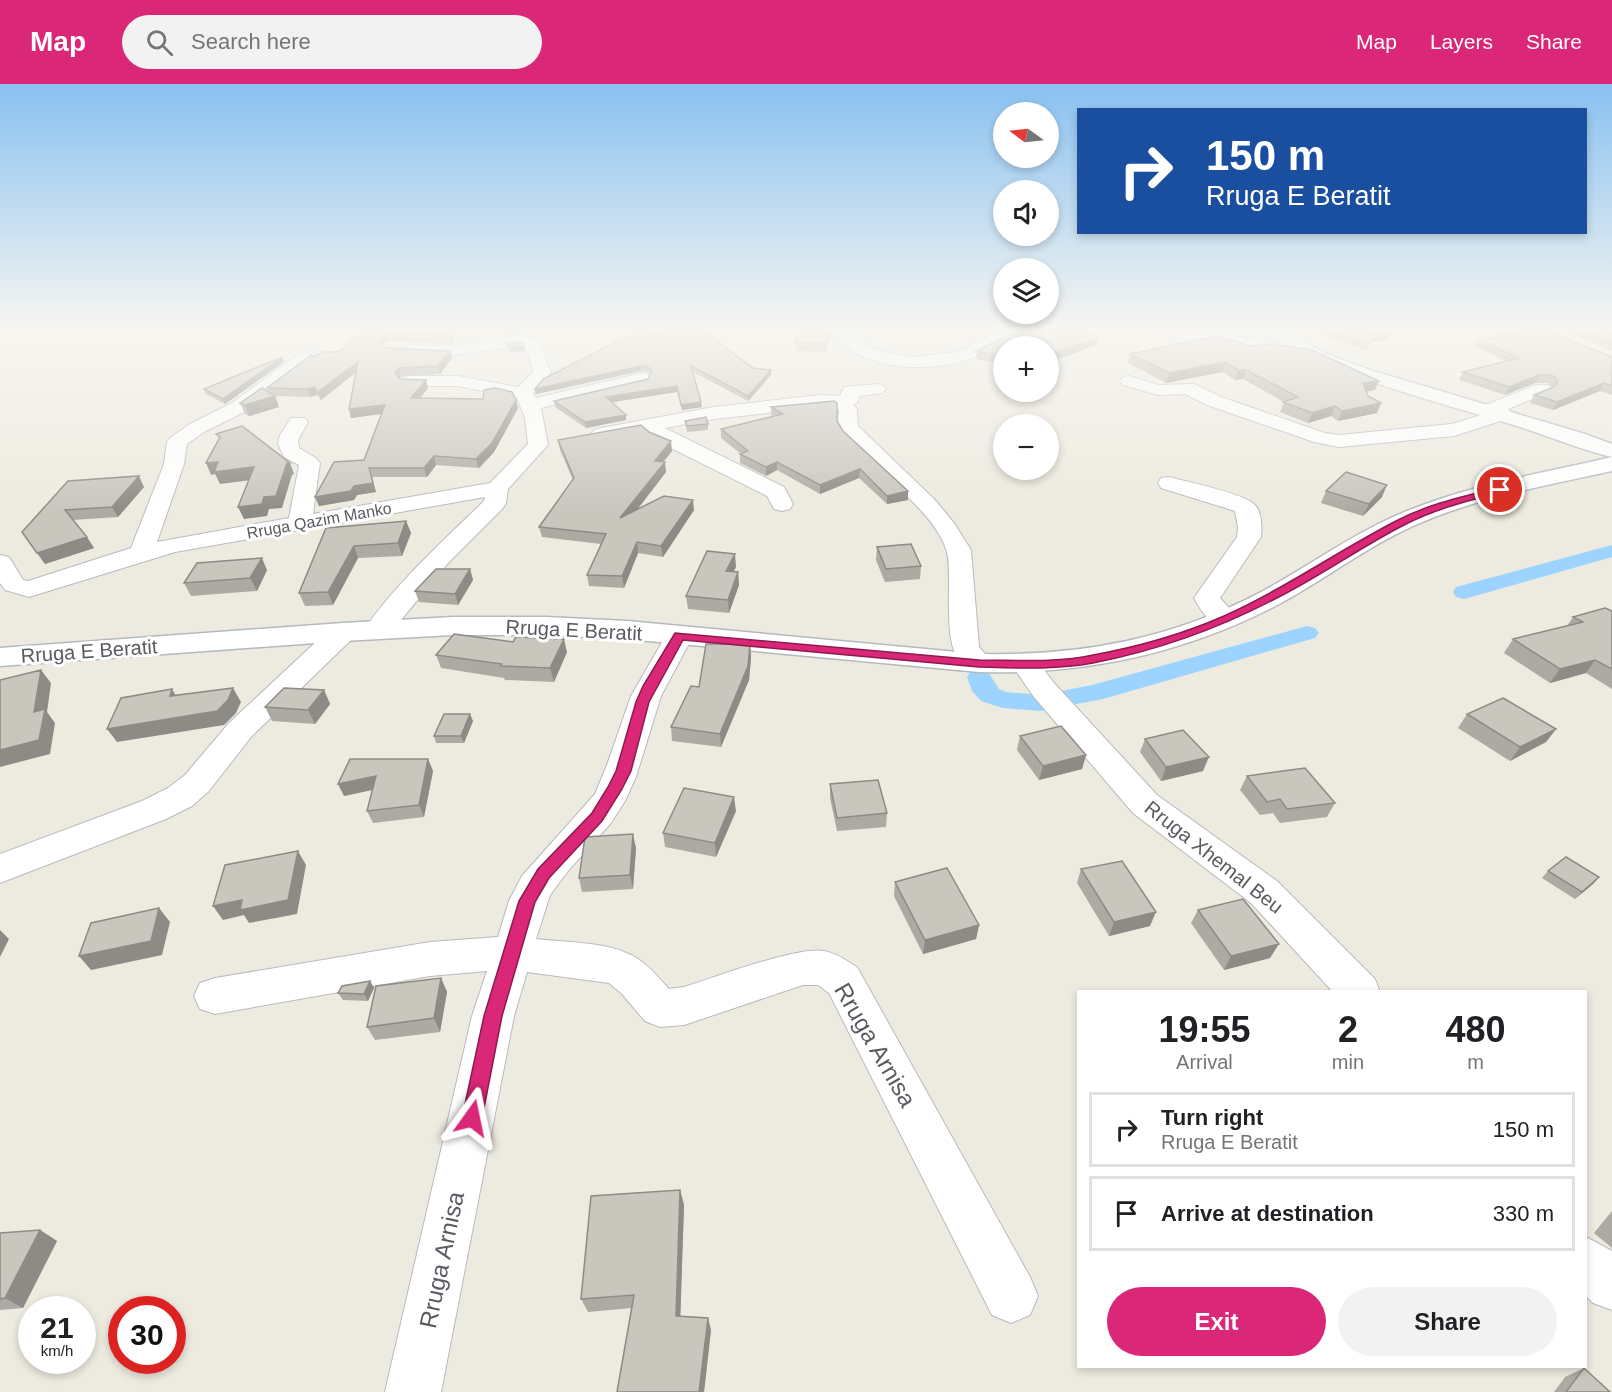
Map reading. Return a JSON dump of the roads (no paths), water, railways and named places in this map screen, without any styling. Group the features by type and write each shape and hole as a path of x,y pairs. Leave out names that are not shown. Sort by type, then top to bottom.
{"main road":[{"path":"1424,391 1547,427 1612,451"},
{"name":"Rruga E Beratit","path":"0,657 343,632 453,626 546,626 979,663 1025,664 1092,660 1172,639 1226,619 1272,597 1401,522 1456,501 1612,464"}],"street":[{"path":"141,553 174,464 177,442 196,428 239,407 260,391"},
{"path":"497,391 528,399 571,391"},
{"path":"527,391 536,420 538,445"},
{"path":"584,438 646,425 766,406 821,401 840,402 851,399 849,391"},
{"path":"1194,391 1214,401 1321,438 1340,441 1454,430 1538,391"},
{"path":"840,402 848,409 848,427 859,441 927,505 946,528 959,550 965,649 979,663"},
{"path":"298,422 288,438 288,447 293,454 310,463 300,522"},
{"path":"646,425 674,442 776,492 782,504"},
{"path":"377,631 538,445 561,442"},
{"path":"1169,483 1238,502 1246,508 1250,527 1249,537 1207,598 1213,609 1226,619"},
{"name":"Rruga Qazim Manko","path":"0,562 14,585 28,589 141,553 300,522 496,496"},
{"path":"0,869 154,810 180,797 197,783 240,730 343,632"},
{"name":"Rruga Arnisa","path":"413,1392 493,1016 534,886 556,859 597,817 615,789 623,771 643,702 679,636"},
{"name":"Rruga Xhemal Beu","path":"1025,664 1052,699 1145,804 1264,892 1358,990"},
{"name":"Rruga Arnisa","path":"215,996 430,959 512,953 602,964 622,970 636,981 660,1008 684,1005 802,968 824,968 843,980 1011,1296"},
{"path":"1587,1264 1612,1284"}],"waterway":[{"path":"1464,592 1612,551"},
{"path":"979,677 985,691 990,695 1003,700 1041,703 1094,693 1307,633"}]}
